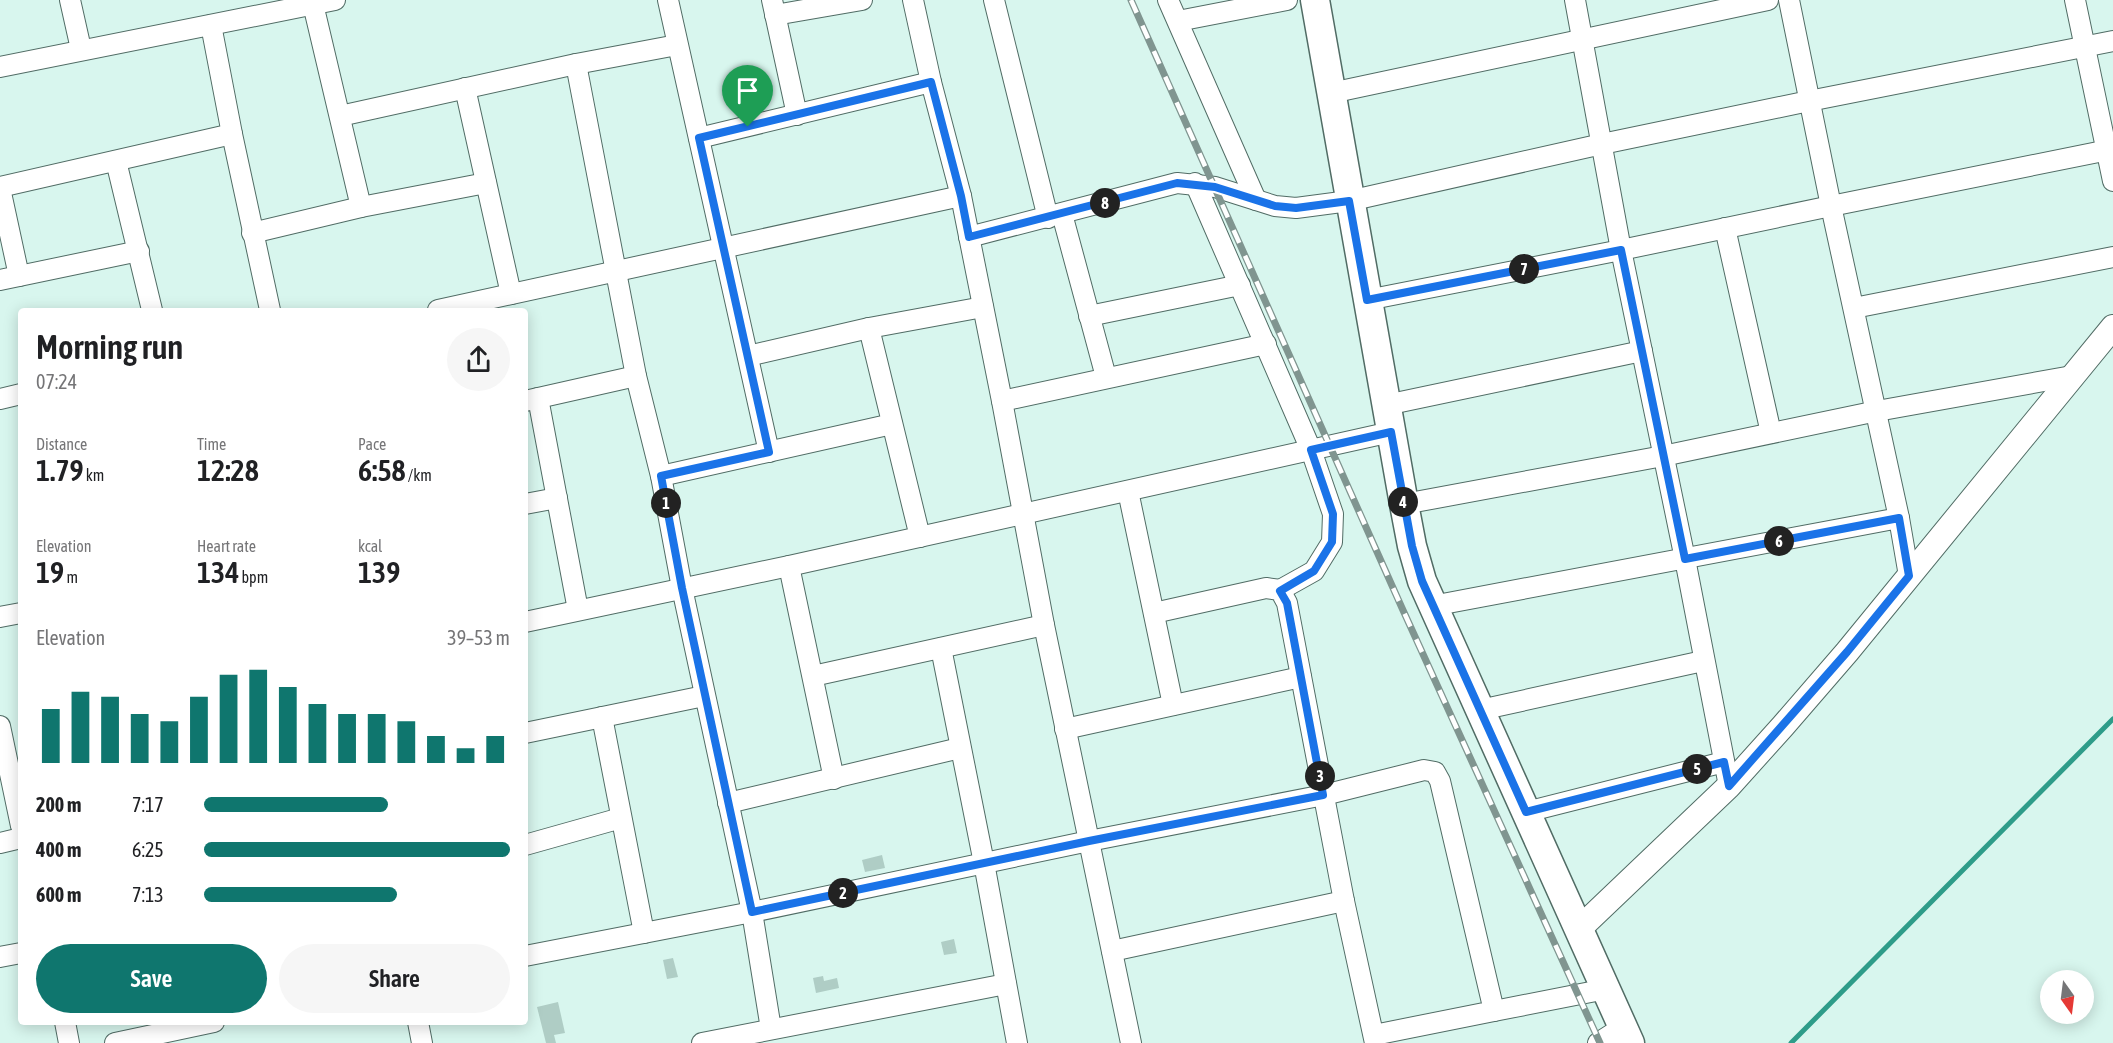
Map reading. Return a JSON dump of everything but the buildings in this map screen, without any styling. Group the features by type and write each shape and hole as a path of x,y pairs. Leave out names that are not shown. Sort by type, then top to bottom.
{"main road":[{"path":"1315,0 1412,546 1432,606 1626,1035"}],"street":[{"path":"70,0 81,49"},
{"path":"0,67 81,49 212,25 312,2 334,0"},
{"path":"668,0 769,452"},
{"path":"797,116 773,8 862,0"},
{"path":"913,0 931,82 961,196 1044,625 1131,1043"},
{"path":"994,0 1055,216 1089,316 1106,377"},
{"path":"1168,0 1256,200"},
{"path":"1178,21 1287,0"},
{"path":"1575,0 1621,250 1729,786"},
{"path":"1331,93 1768,0"},
{"path":"1789,0 1831,206 1877,411 1909,576"},
{"path":"2075,0 2109,150 2113,181"},
{"path":"312,2 361,207"},
{"path":"212,25 252,233 270,308"},
{"path":"969,237 1177,183 1195,183 1215,187 1275,206 1296,208 1349,201 1602,144 2113,41"},
{"path":"340,116 576,64 677,45"},
{"path":"576,64 636,376 661,476 704,696 752,912 771,1029"},
{"path":"699,138 931,82"},
{"path":"465,88 511,294"},
{"path":"139,251 9,278 0,187 232,134"},
{"path":"1367,300 2109,150"},
{"path":"116,161 152,308"},
{"path":"252,233 361,207 486,183"},
{"path":"1154,613 1266,588 1280,591 1314,571 1332,542 1333,514 1311,450 1195,183"},
{"path":"447,308 961,196"},
{"path":"1725,228 1771,433"},
{"path":"1854,308 2113,257"},
{"path":"1089,316 1240,285"},
{"path":"748,356 868,328 983,307"},
{"path":"1579,929 1729,786 1840,660 2113,327"},
{"path":"868,328 920,537"},
{"path":"1002,401 1266,344"},
{"path":"528,621 1023,515 1311,450 1388,418 1642,351"},
{"path":"578,610 557,498 531,400 636,376"},
{"path":"1404,504 1663,456 1877,411 2072,376"},
{"path":"0,399 18,395"},
{"path":"661,476 892,424"},
{"path":"1128,491 1173,705"},
{"path":"528,503 557,498"},
{"path":"1432,606 1899,518"},
{"path":"789,566 834,779"},
{"path":"1280,591 1287,603 1344,901 1375,1039 1494,1011 1606,989"},
{"path":"0,617 18,613"},
{"path":"813,676 1044,625"},
{"path":"941,648 1017,1043"},
{"path":"1480,710 1703,661"},
{"path":"1065,729 1301,677"},
{"path":"528,732 704,696"},
{"path":"602,717 644,933"},
{"path":"6,731 18,807"},
{"path":"728,803 960,748"},
{"path":"1526,812 1724,762"},
{"path":"528,955 1323,795 1424,770 1435,772 1440,781 1494,1011"},
{"path":"528,845 621,818"},
{"path":"0,843 18,839"},
{"path":"1112,951 1344,901"},
{"path":"0,957 18,953"},
{"path":"702,1043 1006,984"},
{"path":"66,1025 69,1043"},
{"path":"115,1043 200,1025"},
{"path":"419,1025 422,1043"},
{"path":"1598,1043 1626,1035"}],"waterway":[{"path":"1791,1043 2113,719"}],"railway":[{"path":"1131,0 1402,608 1600,1043"}],"route":[{"path":"931,82 961,196 969,237 1177,183 1195,183 1215,187 1275,206 1296,208 1349,201 1367,300 1621,250 1685,559 1899,518 1909,576 1847,652 1729,786 1724,762 1526,812 1422,581 1412,546 1391,432 1311,450 1333,514 1332,542 1314,571 1280,591 1287,603 1323,795 1089,841 752,912 704,696 661,476 769,452 699,138 748,127 931,82"}]}
